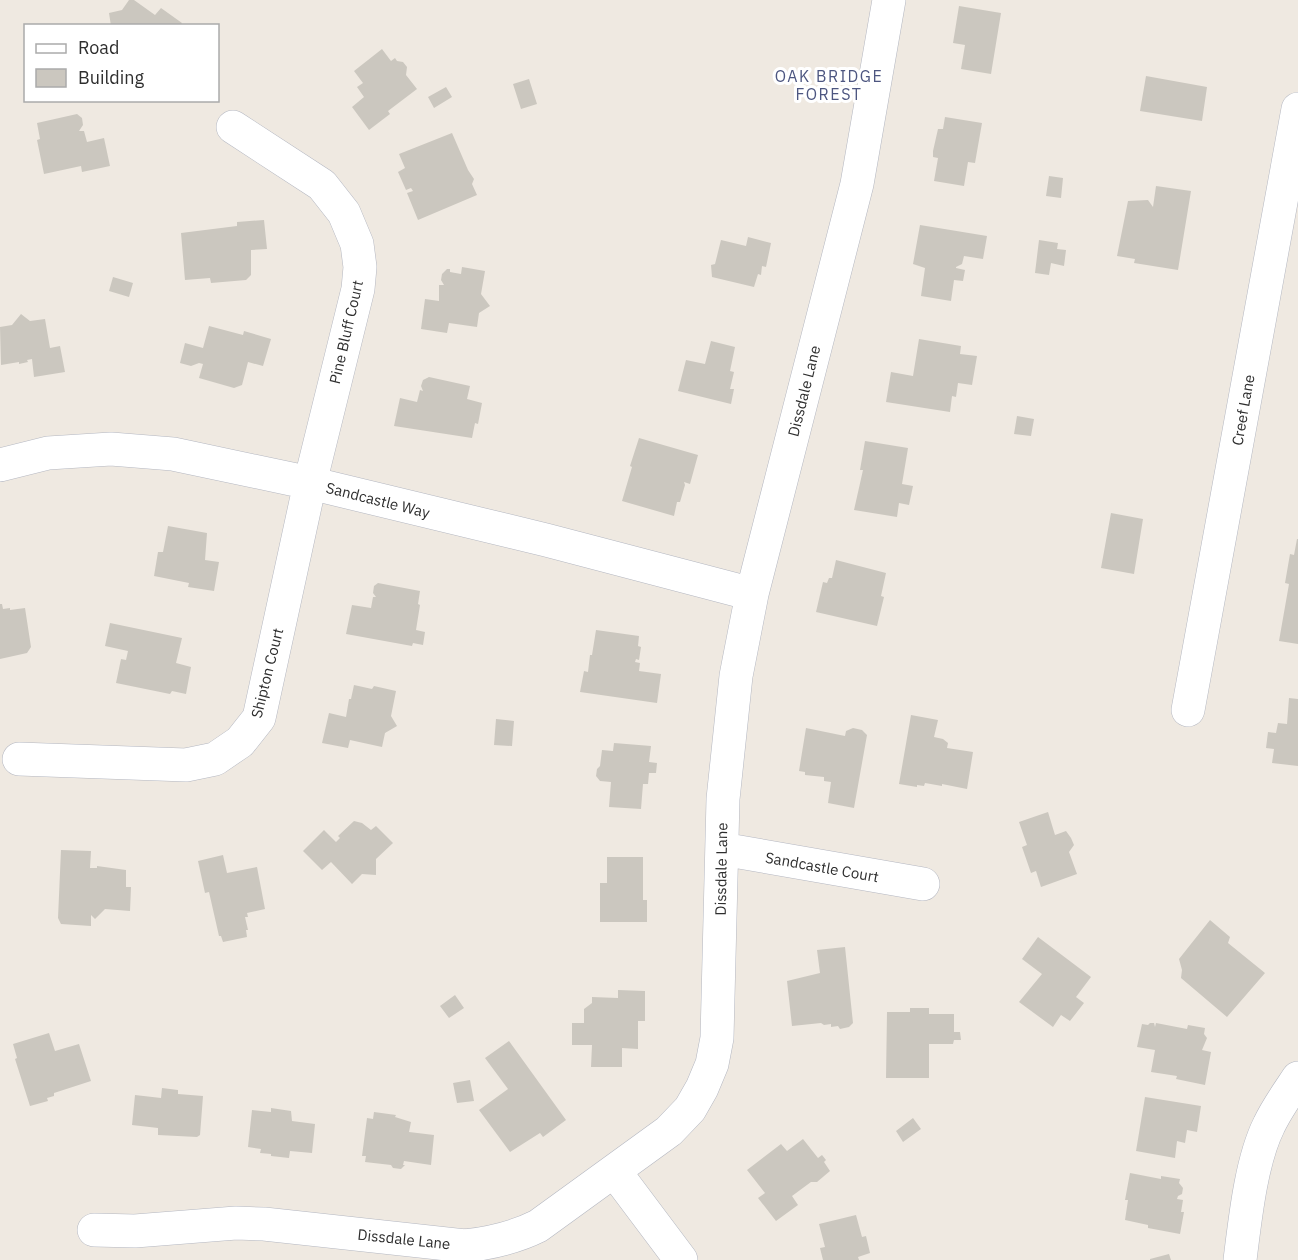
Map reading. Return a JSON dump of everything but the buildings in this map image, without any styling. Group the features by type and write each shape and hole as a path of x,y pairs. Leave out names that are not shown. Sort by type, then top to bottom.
{"street":[{"name":"Dissdale Lane","path":"94,1230 135,1231 236,1223 264,1224 465,1246 496,1242 538,1226 669,1131 690,1109 712,1064 717,1038 723,799 736,676 752,594 857,184 889,0"},
{"name":"Creef Lane","path":"1188,710 1298,109"},
{"name":"Pine Bluff Court","path":"233,128 322,185 344,213 357,244 360,267 358,289 310,483"},
{"name":"Sandcastle Way","path":"0,465 48,453 111,449 173,454 310,483 546,540 752,594"},
{"name":"Shipton Court","path":"19,759 186,765 215,759 240,742 258,718 310,483"},
{"name":"Sandcastle Court","path":"722,849 923,884"},
{"path":"1240,1260 1251,1190 1261,1147 1268,1126 1298,1078"},
{"path":"615,1172 681,1260"}],"district":[{"name":"OAK BRIDGE FOREST","path":"829,85"}]}
